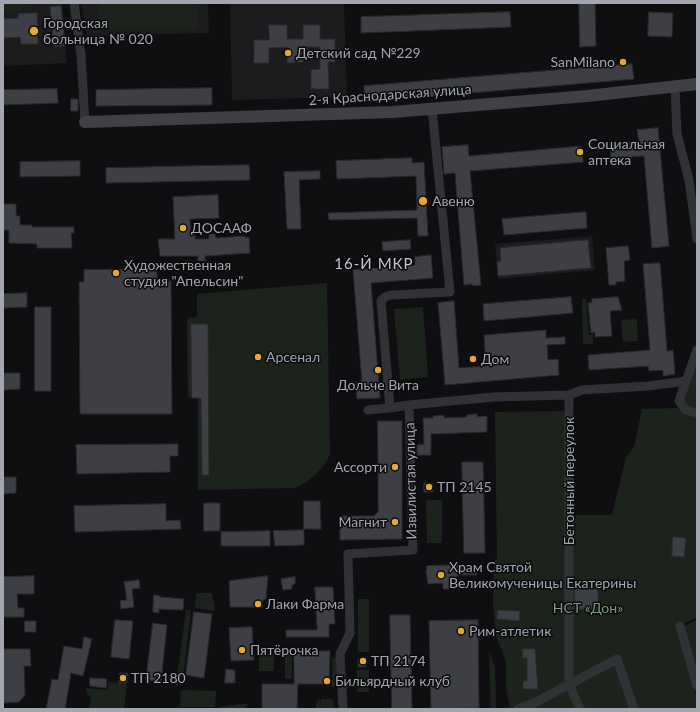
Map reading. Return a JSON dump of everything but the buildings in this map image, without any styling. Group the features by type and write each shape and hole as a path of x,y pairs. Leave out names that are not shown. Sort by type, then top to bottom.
{"street":[{"path":"74,3 81,55 85,122"},
{"name":"2-я Краснодарская улица","path":"85,122 223,119 432,108 697,84"},
{"path":"675,87 677,134 689,180 697,239"},
{"name":"Извилистая улица","path":"390,408 381,301 385,297 391,296 450,292 432,108"},
{"path":"697,350 679,401 686,410 697,413"},
{"name":"Извилистая улица","path":"368,410 494,397 569,395 582,390 648,386 686,381"},
{"name":"Бетонный переулок","path":"569,395 569,684 580,709"},
{"name":"Извилистая улица","path":"343,709 340,654 350,633 348,554 413,550 409,406"},
{"path":"680,626 697,686"},
{"path":"518,709 618,662 634,709"}],"shaded area":[{"name":"Городская больница № 020","path":"3,3 62,3 67,63 3,66"},
{"path":"81,3 208,3 209,33 87,36"},
{"name":"Детский сад №229","path":"230,3 344,3 347,97 232,100"},
{"path":"592,236 595,270 498,279 495,244"}],"green space":[{"path":"3,3 31,3 31,10 3,11"},
{"path":"98,3 198,3 198,29 99,30"},
{"name":"Арсенал","path":"327,283 330,455 327,460 320,470 311,478 295,488 198,490 198,397 188,397 187,318 197,317 197,294"},
{"path":"582,299 586,299 589,335 593,335 593,344 583,344"},
{"path":"423,307 428,377 400,380 394,309"},
{"path":"637,319 638,341 623,342 621,320"},
{"name":"НСТ «Дон»","path":"697,345 697,617 680,625 697,700 697,709 510,709 506,688 506,661 496,636 493,603 494,561 497,558 495,412 566,411 567,515 612,515 626,457 634,447 642,409 678,408"},
{"path":"426,500 442,500 442,543 427,543"},
{"path":"196,593 212,593 215,611 195,608"},
{"path":"358,599 369,599 369,652 358,652"},
{"path":"186,610 191,610 183,678 177,677"},
{"path":"697,620 697,669 682,627"},
{"path":"285,651 292,651 292,679 285,679"},
{"path":"489,652 495,667 496,709 491,709"},
{"path":"259,654 274,654 274,671 259,671"},
{"path":"332,658 336,658 336,685 332,688"},
{"path":"357,670 369,670 369,692 357,692"},
{"path":"108,682 127,684 124,709 89,709 91,698 86,691 86,688 107,690"},
{"path":"181,690 216,691 215,707 180,707"},
{"path":"320,699 321,706 321,699 332,699 335,709 316,709 316,702"},
{"path":"248,704 245,709 220,709 220,707"}],"place":[{"name":"Городская больница № 020","path":"34,31"},
{"name":"Детский сад №229","path":"288,53"},
{"name":"SanMilano","path":"623,62"},
{"name":"Социальная аптека","path":"580,152"},
{"name":"Авеню","path":"423,201"},
{"name":"ДОСААФ","path":"183,228"},
{"name":"Художественная студия \"Апельсин\"","path":"116,273"},
{"name":"Арсенал","path":"258,357"},
{"name":"Дом","path":"473,359"},
{"name":"Дольче Вита","path":"378,370"},
{"name":"Ассорти","path":"395,467"},
{"name":"ТП 2145","path":"429,487"},
{"name":"Магнит","path":"395,522"},
{"name":"Храм Святой Великомученицы Екатерины","path":"441,575"},
{"name":"Лаки Фарма","path":"258,604"},
{"name":"Рим-атлетик","path":"461,631"},
{"name":"Пятёрочка","path":"242,650"},
{"name":"ТП 2174","path":"363,661"},
{"name":"ТП 2180","path":"123,678"},
{"name":"Бильярдный клуб","path":"327,681"}],"district":[{"name":"16-Й МКР","path":"374,264"}]}
